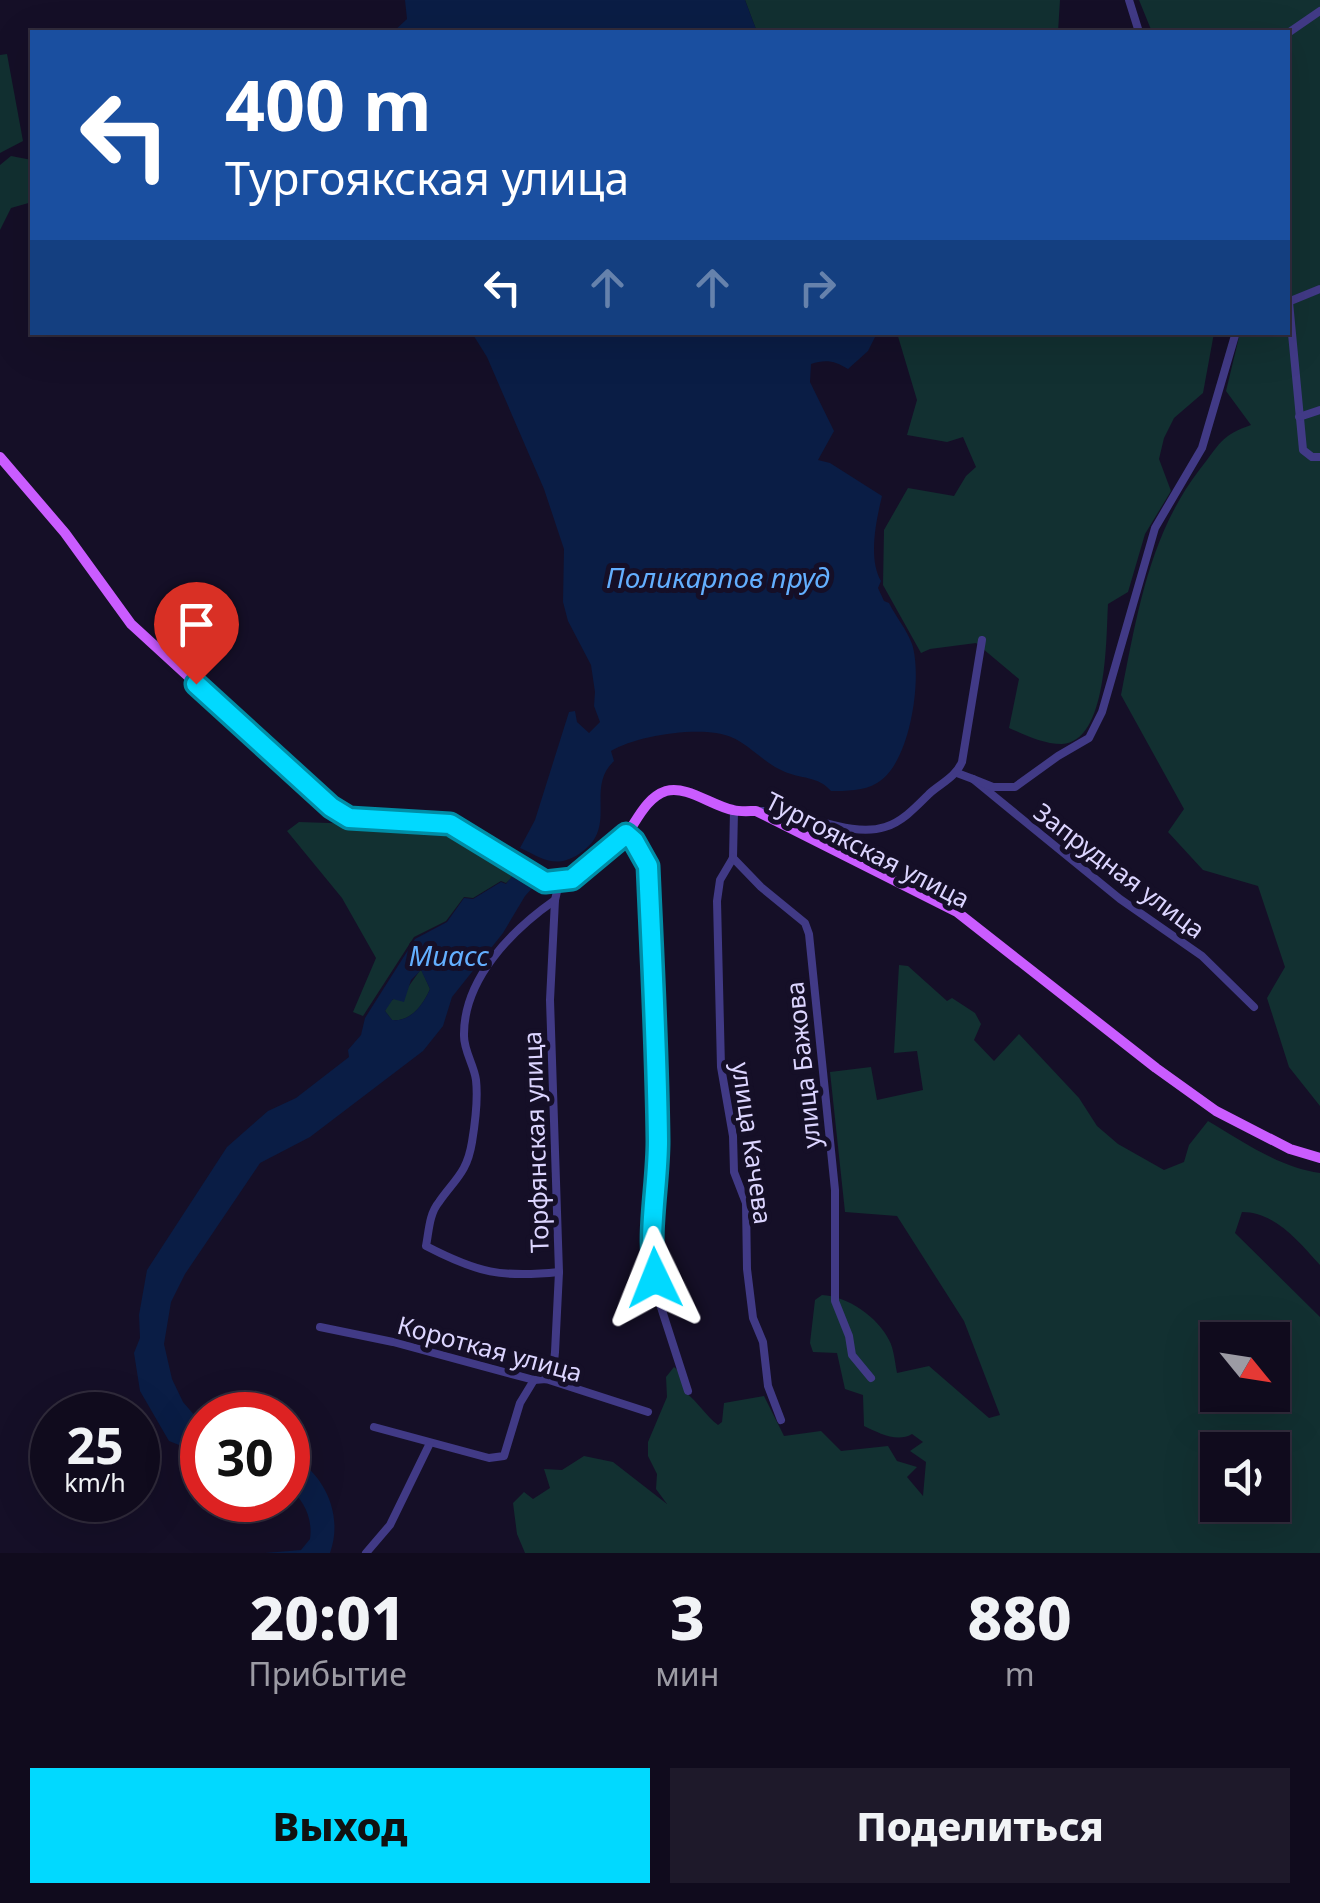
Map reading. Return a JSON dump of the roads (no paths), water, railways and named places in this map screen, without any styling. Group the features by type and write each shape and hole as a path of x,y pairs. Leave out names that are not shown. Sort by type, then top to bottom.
{"main road":[{"path":"0,457 65,533 131,624 331,807 349,818 450,824 545,882 558,883"},
{"name":"Тургоякская улица","path":"558,883 591,866 626,834 650,800 662,792 688,793 734,811 756,811 957,912 1216,1111 1290,1149 1320,1158"}],"street":[{"path":"1129,0 1138,30"},
{"path":"1290,32 1320,10"},
{"path":"1290,301 1320,289"},
{"path":"1290,323 1303,450 1312,457 1320,457"},
{"path":"973,779 993,787 1015,787 1089,738 1102,712 1156,528 1202,448 1235,335"},
{"path":"1299,417 1320,410"},
{"path":"756,811 779,810 865,830 885,827 908,815 957,774 982,640"},
{"name":"Запрудная улица","path":"957,774 973,779 1120,899 1202,956 1254,1007"},
{"name":"улица Качева","path":"734,811 733,858 720,880 717,901 721,1067 733,1136 734,1172 746,1202 747,1269 753,1318 763,1342 768,1386 781,1420"},
{"path":"626,834 648,866 658,1100 658,1175 651,1254 659,1300 688,1391"},
{"name":"улица Бажова","path":"733,858 760,887 805,923 808,934 835,1190 835,1301 852,1355 871,1378"},
{"name":"Торфянская улица","path":"546,1379 552,1371 555,1352 558,1272 550,1000 558,883"},
{"path":"555,900 524,922 477,982 466,1004 464,1040 476,1082 472,1143 460,1176 432,1216 426,1246 460,1264 512,1277 558,1272"},
{"name":"Короткая улица","path":"320,1327 534,1380 546,1379 648,1412"},
{"path":"374,1427 489,1458 504,1456 520,1403 534,1380"},
{"path":"366,1553 390,1526 430,1443"}],"water":[{"path":"405,0 745,0 756,30 395,30 407,19"},
{"name":"Поликарпов пруд","path":"473,335 876,335 868,351 848,369 830,362 811,364 810,382 834,431 818,460 830,463 882,496 874,540 881,581 878,588 907,634 915,659 911,719 898,758 888,773 866,788 831,791 815,780 776,768 731,737 705,732 653,736 611,751 614,761 602,784 598,832 591,844 571,859 556,862 520,848 535,820 569,712 575,711 577,722 589,733 600,722 594,706 591,665 568,621 563,602 564,549 544,489 487,357"},
{"name":"Миасс","path":"526,858 548,871 525,896 503,933 452,997 443,1026 423,1051 310,1137 260,1163 185,1274 171,1302 164,1344 180,1396 180,1445 169,1441 160,1425 160,1392 141,1392 134,1353 140,1338 139,1315 147,1270 227,1147 268,1111 296,1098 349,1057 348,1050 361,1035 365,1018 415,939 447,922 464,898 473,899 501,882 506,884","holes":["421,970 430,989 420,1006 399,1020 392,1020 385,1011 393,999 404,1002 411,980"]},
{"path":"310,1470 321,1483 332,1509 334,1538 330,1553 265,1553 301,1550 310,1539"}]}
